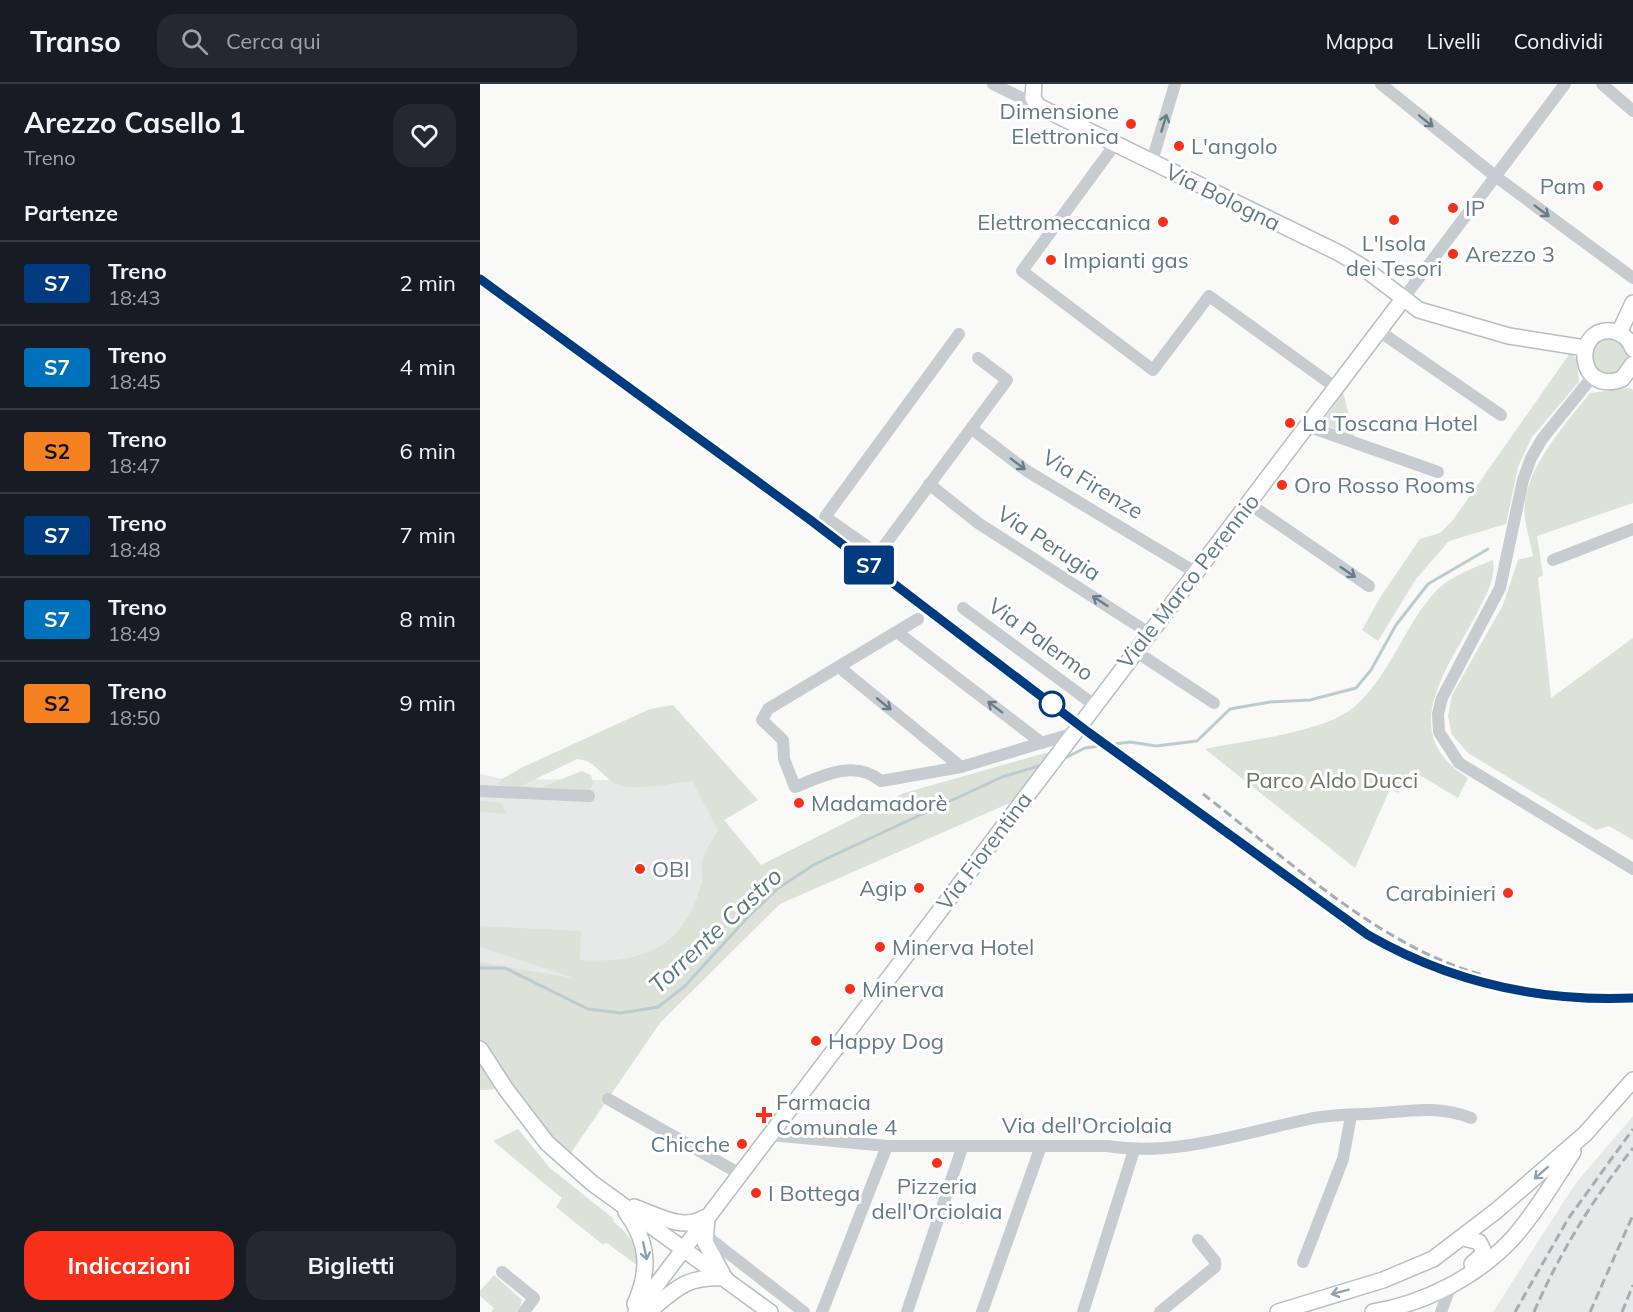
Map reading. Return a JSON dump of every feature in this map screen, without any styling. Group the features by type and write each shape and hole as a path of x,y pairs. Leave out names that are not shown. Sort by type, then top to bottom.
{"main road":[{"path":"1034,84 1033,99 1038,106"},
{"name":"Via Bologna","path":"1038,106 1339,253 1361,266 1419,310 1509,336 1585,348"},
{"name":"Viale Marco Perennio","path":"1071,734 1308,426 1402,299"},
{"path":"1619,333 1633,303"},
{"path":"1633,349 1626,337 1619,333 1603,332 1596,335 1585,348 1585,363 1593,376 1599,380 1622,379 1633,366"},
{"name":"Via Fiorentina","path":"636,1312 1071,734"},
{"path":"482,1055 547,1143 592,1183 770,1312"},
{"path":"1278,1312 1383,1280 1433,1259 1464,1238 1584,1134 1633,1080"},
{"path":"1373,1312 1392,1309 1454,1283 1512,1239 1584,1134"},
{"path":"617,1200 683,1224 694,1224 708,1216"},
{"path":"617,1200 635,1224 645,1248 645,1278 632,1312"},
{"path":"708,1216 709,1252 725,1278"},
{"path":"1454,1283 1460,1273 1477,1260 1483,1250 1479,1242 1464,1238"},
{"path":"648,1312 681,1284 693,1279 725,1278"},
{"path":"1383,1280 1376,1289 1376,1299 1383,1306 1392,1309"}],"street":[{"path":"993,84 1038,106"},
{"path":"1152,161 1175,84"},
{"path":"1380,84 1495,176 1633,278"},
{"name":"Viale Marco Perennio","path":"1402,299 1565,84"},
{"path":"1602,84 1633,111"},
{"path":"1116,143 1022,271 1153,370 1209,296 1335,387"},
{"path":"1378,331 1501,415"},
{"path":"959,334 825,517 878,554 1007,380 978,357"},
{"path":"1593,376 1542,439 1531,458 1523,480 1500,588 1442,698 1438,714 1439,732 1460,763 1633,869"},
{"path":"1308,426 1438,472"},
{"name":"Via Firenze","path":"972,429 1027,471 1195,572"},
{"name":"Via Perugia","path":"929,484 978,523 1149,633"},
{"path":"1248,503 1369,586"},
{"path":"1553,560 1633,529"},
{"name":"Via Palermo","path":"963,608 1094,704"},
{"path":"918,619 768,709 762,720 783,740 784,759 795,787 841,770 855,769 872,774 881,781 961,767 1071,734"},
{"path":"897,632 1042,743"},
{"path":"1135,651 1214,703"},
{"path":"839,667 961,767"},
{"path":"480,791 589,796"},
{"path":"1616,858 1633,860"},
{"path":"608,1099 740,1174"},
{"name":"Via dell'Orciolaia","path":"770,1134 887,1146 962,1148 1107,1146 1134,1150 1201,1144 1312,1119 1423,1109 1454,1111 1472,1118"},
{"path":"1303,1262 1343,1159 1350,1116"},
{"path":"822,1312 887,1146"},
{"path":"982,1312 1041,1146"},
{"path":"908,1312 962,1148"},
{"path":"1083,1312 1134,1150"},
{"path":"707,1238 804,1312"},
{"path":"1160,1312 1215,1268 1215,1261 1198,1240"},
{"path":"502,1272 534,1298 524,1312"},
{"path":"1441,1312 1454,1283"},
{"path":"1414,1301 1424,1303 1435,1312"}],"shaded area":[{"path":"480,774 502,779 692,781 761,865 659,978 626,987 480,962"},
{"path":"1633,1116 1633,1312 1493,1312 1575,1184"}],"green space":[{"path":"1609,338 1622,343 1627,356 1622,369 1609,374 1596,369 1591,356 1596,343"},
{"path":"1570,353 1577,359 1579,382 1532,437 1518,467 1506,524 1449,541 1416,579 1378,641 1362,630 1381,596 1420,539 1440,533 1453,520"},
{"name":"Parco Aldo Ducci","path":"1630,388 1633,390 1633,503 1537,536 1543,575 1538,578 1551,698 1633,638 1633,840 1609,826 1596,830 1468,753 1452,735 1448,716 1452,695 1503,605 1518,560 1533,556 1525,519 1525,502 1536,468 1556,436 1590,393"},
{"path":"1343,392 1355,438 1322,423"},
{"name":"Parco Aldo Ducci","path":"1493,560 1490,587 1443,677 1434,699 1431,720 1434,741 1446,760 1468,778 1458,798 1411,770 1398,793 1390,789 1355,868 1205,749 1304,729 1341,716 1354,707 1378,680 1415,619 1436,591 1455,577"},
{"path":"673,705 758,800 724,820 761,865 904,793 1049,752 1012,802 780,904 660,1023 566,1160 506,1089 480,1090 480,962 574,978 480,947 480,926 581,931 580,960 603,961 642,954 658,947 673,936 685,922 702,881 704,855 718,830 692,781 642,787 623,786 611,781 589,762 577,759 519,787 498,785 502,779 523,767 650,709"},
{"path":"582,771 591,775 593,783 590,790 542,787"},
{"path":"480,801 501,803 507,814 480,812"},
{"path":"518,1129 550,1168 614,1219 613,1221 632,1242 642,1269 607,1243 602,1244 556,1207 562,1198 493,1141"},
{"path":"494,1275 522,1300 518,1312 491,1312 494,1308 480,1296 480,1291"}],"waterway":[{"name":"Torrente Castro","path":"1063,759 1085,748 1130,742 1156,746 1197,741 1230,709 1270,702 1310,700 1356,688 1371,670 1396,625 1428,584 1488,549"},
{"name":"Torrente Castro","path":"480,968 505,968 588,1009 621,1013 658,1007 685,986 747,918 777,889 815,864 1002,777 1042,765"}],"railway":[{"path":"480,279 809,519 1088,732 1368,935 1431,965 1496,986 1563,996 1633,998"},
{"path":"1203,794 1301,872 1371,922 1407,944 1445,962 1483,975"},
{"path":"1515,1312 1568,1219 1633,1129"},
{"path":"1534,1312 1578,1227 1633,1148"},
{"path":"1590,1312 1633,1215"},
{"path":"1622,1312 1633,1285"}],"train":[{"name":"S7","path":"480,279 809,519 1088,732 1368,935 1415,959 1491,986 1548,995 1633,998"}],"place":[{"name":"Dimensione Elettronica","path":"1131,124"},
{"name":"L'angolo","path":"1179,146"},
{"name":"Pam","path":"1598,186"},
{"name":"IP","path":"1453,208"},
{"name":"L'Isola dei Tesori","path":"1394,220"},
{"name":"Elettromeccanica","path":"1163,222"},
{"name":"Arezzo 3","path":"1453,254"},
{"name":"Impianti gas","path":"1051,260"},
{"name":"La Toscana Hotel","path":"1290,423"},
{"name":"Oro Rosso Rooms","path":"1282,485"},
{"name":"Madamadorè","path":"799,803"},
{"name":"OBI","path":"640,869"},
{"name":"Agip","path":"919,888"},
{"name":"Carabinieri","path":"1508,893"},
{"name":"Minerva Hotel","path":"880,947"},
{"name":"Minerva","path":"850,989"},
{"name":"Happy Dog","path":"816,1041"},
{"name":"Farmacia Comunale 4","path":"764,1115"},
{"name":"Chicche","path":"742,1144"},
{"name":"Pizzeria dell'Orciolaia","path":"937,1163"},
{"name":"I Bottega","path":"756,1193"}]}
